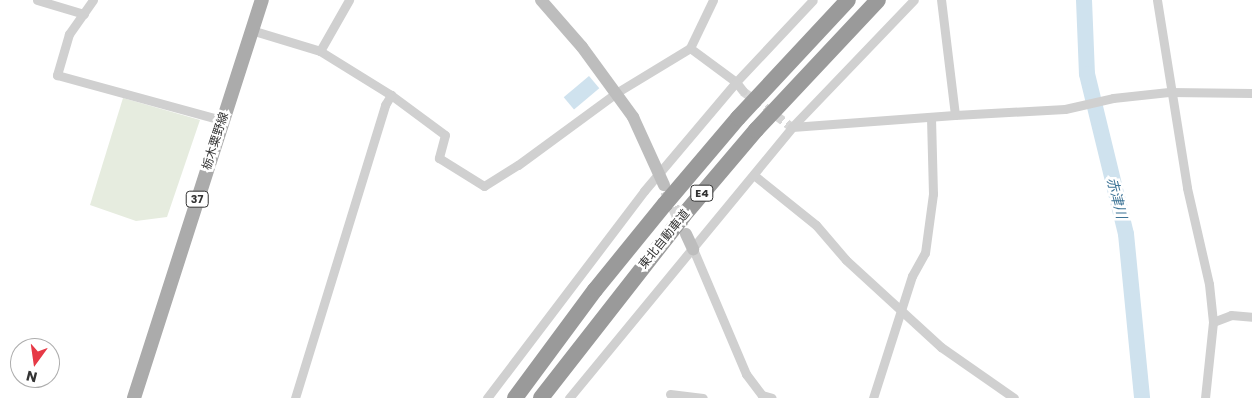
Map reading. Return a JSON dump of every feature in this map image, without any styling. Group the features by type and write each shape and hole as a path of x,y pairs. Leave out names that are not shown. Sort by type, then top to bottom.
{"highway":[{"name":"東北自動車道","path":"515,398 595,290 665,204 738,118 848,0"},
{"name":"東北自動車道","path":"541,398 612,302 689,208 756,130 878,0"}],"main road":[{"name":"栃木粟野線","path":"134,398 221,120 262,0"}],"street":[{"path":"37,0 84,14"},
{"path":"93,0 69,34 57,75 221,120"},
{"path":"320,51 349,0"},
{"path":"540,0 616,93 633,117 661,179"},
{"path":"251,30 320,51 391,95 445,135 439,158 484,186 518,166 616,93 690,48 714,0"},
{"path":"487,398 594,254 661,179 736,82 813,0"},
{"path":"569,398 650,296 755,176 792,127 914,0"},
{"path":"941,0 955,115"},
{"path":"1157,0 1169,92 1209,284 1213,322 1205,398"},
{"path":"690,48 736,82 743,91"},
{"path":"792,127 1068,109 1107,99 1169,92 1252,94"},
{"path":"295,398 385,105 391,95"},
{"path":"873,398 912,276 925,253 932,194 930,118"},
{"path":"755,176 816,225 846,260 941,347 1014,398"},
{"path":"686,234 746,374 761,396 772,398"},
{"path":"1213,322 1231,315 1252,317"},
{"path":"670,394 704,398"}],"shaded area":[{"path":"123,98 200,120 167,217 136,221 90,205"}],"water":[{"path":"589,76 599,88 574,109 564,97"}],"waterway":[{"name":"赤津川","path":"1084,0 1087,74 1126,234 1142,398"}],"tunnel":[{"path":"743,91 792,127"},
{"path":"666,191 683,227"}]}
